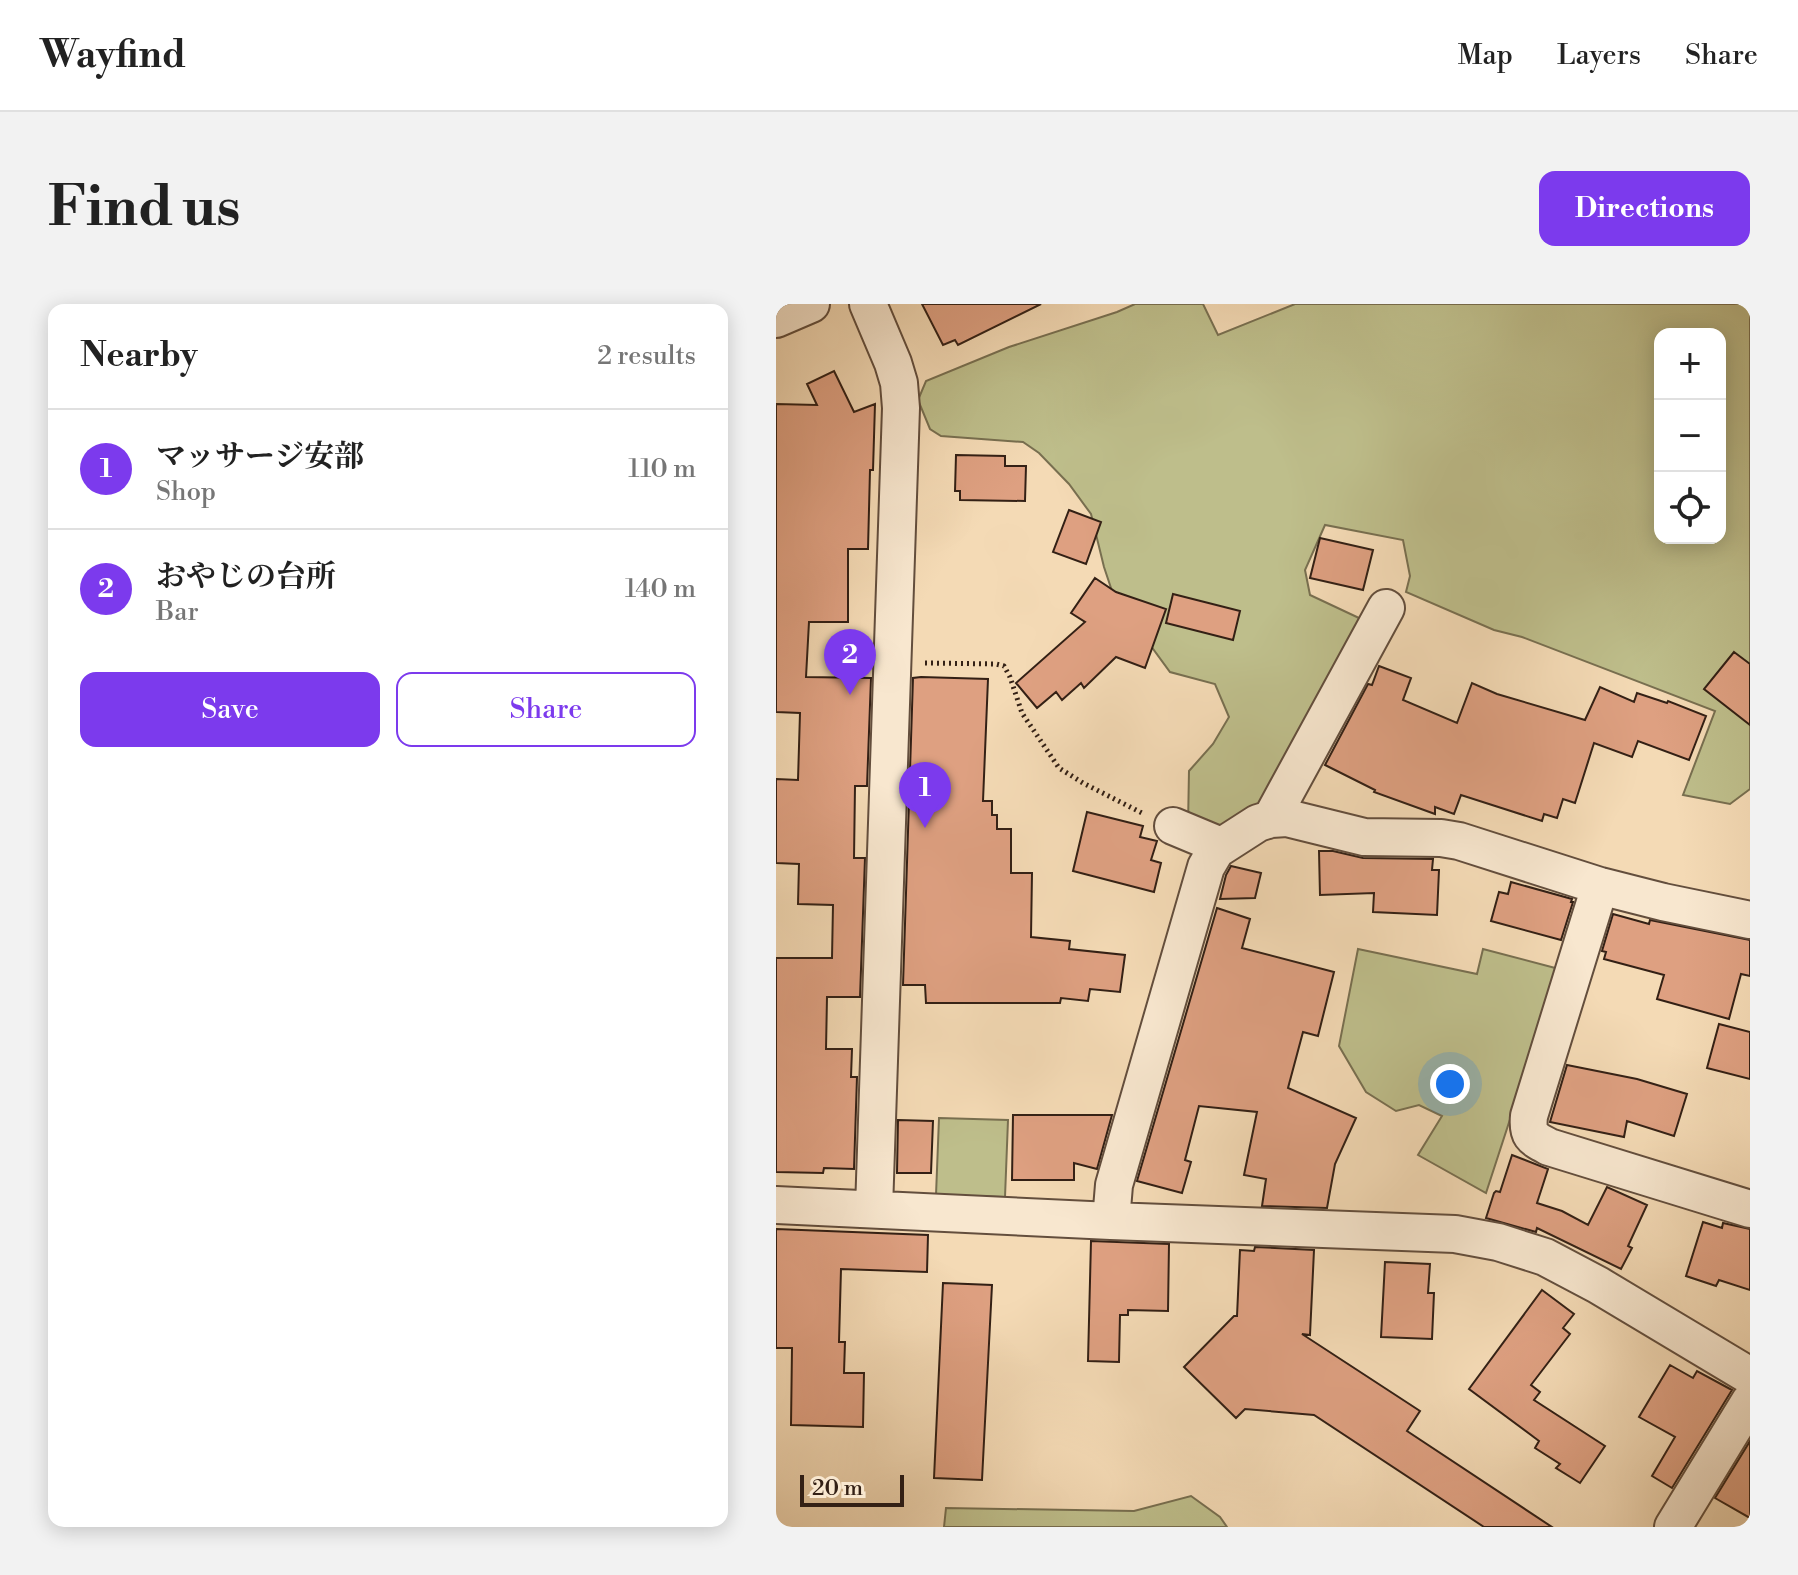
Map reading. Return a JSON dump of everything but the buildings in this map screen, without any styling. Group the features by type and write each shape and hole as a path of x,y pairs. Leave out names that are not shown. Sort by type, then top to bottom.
{"street":[{"path":"776,319 811,304"},
{"path":"868,304 893,363 899,383 901,408 874,1209"},
{"path":"1271,819 1386,608"},
{"path":"1111,1221 1114,1185 1206,867 1216,850 1258,823 1287,818 1364,837 1459,841 1600,886 1750,920"},
{"path":"1173,826 1221,846"},
{"path":"1600,886 1529,1116 1528,1128 1533,1139 1549,1147 1750,1209"},
{"path":"776,1205 1455,1234 1498,1242 1545,1257 1750,1376"},
{"path":"1673,1527 1750,1401"}],"path":[{"path":"892,663 1004,666 1022,713 1059,768 1151,818 1173,826"}],"green space":[{"path":"1135,304 1203,304 1218,335 1295,304 1750,304 1750,789 1730,804 1683,795 1715,711 1522,637 1494,630 1406,592 1410,576 1403,540 1325,525 1305,570 1310,595 1359,618 1361,636 1266,813 1220,840 1188,826 1189,771 1213,744 1229,717 1215,684 1170,672 1113,594 1091,514 1069,484 1039,453 1023,442 941,436 930,429 918,400 926,381 1009,347"},
{"path":"1358,949 1477,974 1483,949 1559,969 1486,1193 1418,1155 1442,1116 1419,1105 1396,1111 1366,1092 1339,1046"},
{"path":"939,1118 1008,1120 1005,1197 936,1195"},
{"path":"1191,1496 1220,1517 1227,1527 944,1527 946,1508 1134,1511"}],"place":[{"name":"おやじの台所","path":"850,695"},
{"name":"マッサージ安部","path":"925,828"}]}
